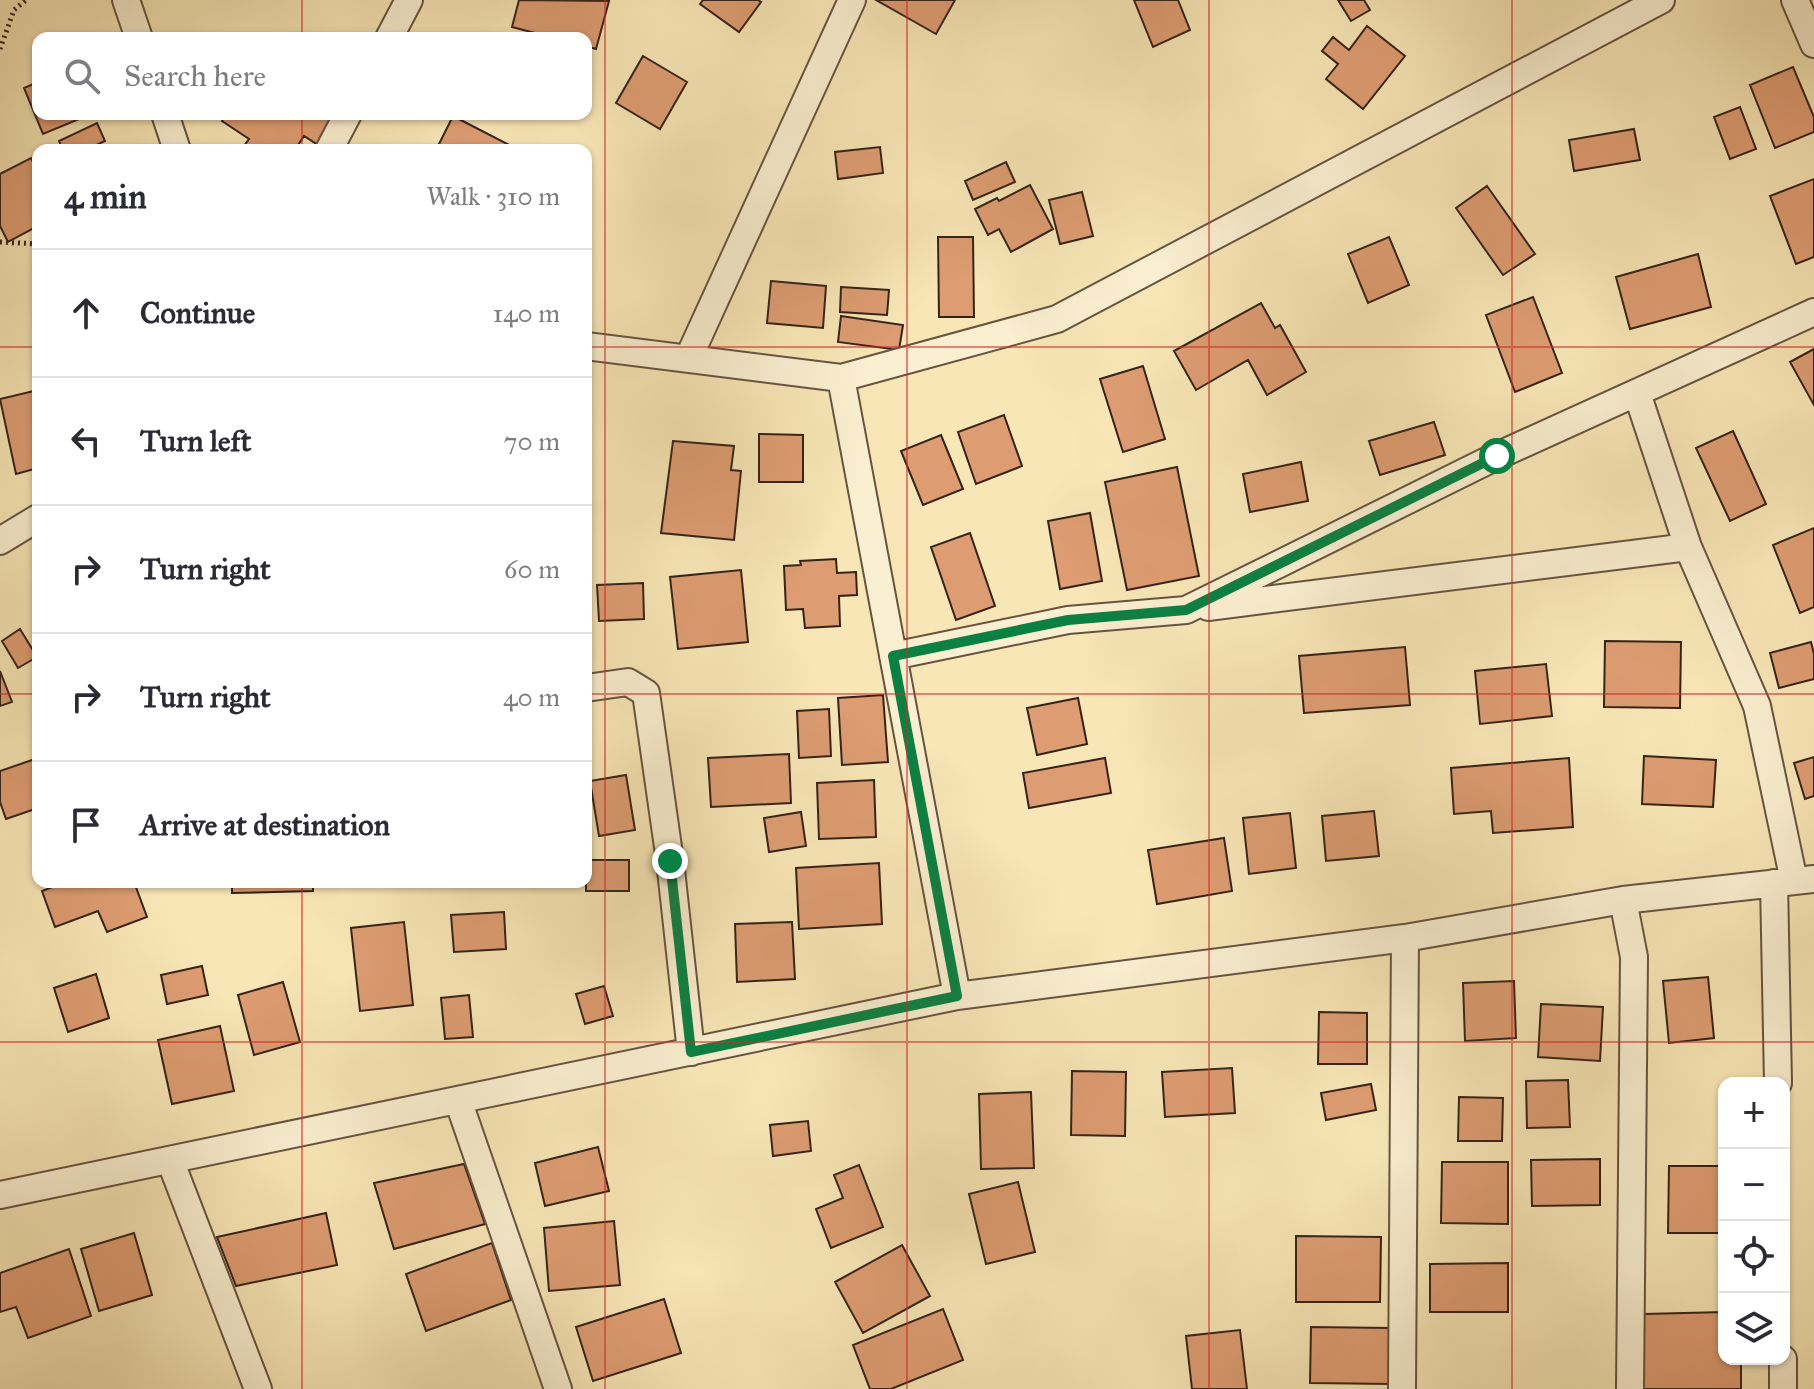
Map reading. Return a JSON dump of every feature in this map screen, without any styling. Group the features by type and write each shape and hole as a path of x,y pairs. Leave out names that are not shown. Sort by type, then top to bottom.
{"street":[{"path":"126,0 137,32"},
{"path":"392,32 409,0"},
{"path":"688,359 852,0"},
{"path":"592,347 841,378 1057,319 1661,0"},
{"path":"1795,0 1814,44"},
{"path":"167,120 175,144"},
{"path":"332,144 345,120"},
{"path":"1186,610 1497,456 1814,312"},
{"path":"841,378 957,996"},
{"path":"1637,393 1688,547 1757,706 1794,881 1778,1077"},
{"path":"0,541 32,522"},
{"path":"893,656 1068,620 1186,610 1688,547"},
{"path":"592,687 628,682 646,693 670,861 691,1052"},
{"path":"0,1195 957,996 1405,938 1623,900 1794,881"},
{"path":"1623,900 1634,957 1630,1389"},
{"path":"1402,1389 1405,938"},
{"path":"458,1100 558,1389"},
{"path":"170,1160 258,1389"},
{"path":"1783,1365 1783,1389"}],"path":[{"path":"0,49 14,10 26,0"},
{"path":"0,242 32,244"}],"building":[{"path":"519,0 609,1 596,49 592,48 592,32 531,32 512,27"},
{"path":"703,0 761,2 739,32 700,4"},
{"path":"876,0 955,0 936,34"},
{"path":"1134,0 1178,0 1190,30 1153,47"},
{"path":"1338,0 1364,0 1370,10 1351,21"},
{"path":"1367,26 1405,56 1363,109 1326,79 1338,64 1322,51 1333,37 1349,50"},
{"path":"643,56 687,82 660,129 616,103"},
{"path":"1793,67 1814,117 1814,132 1775,148 1750,85"},
{"path":"32,85 32,107 24,88"},
{"path":"1740,107 1756,149 1730,159 1714,117"},
{"path":"37,120 77,120 43,134"},
{"path":"332,120 319,144 304,136 299,144 245,144 249,139 222,121"},
{"path":"451,120 461,120 507,144 439,144"},
{"path":"97,123 105,141 99,144 60,144 59,141"},
{"path":"1634,129 1640,160 1574,171 1569,140"},
{"path":"880,147 883,173 838,179 835,152"},
{"path":"32,160 32,229 8,242 0,226 0,174"},
{"path":"1006,162 1015,182 973,200 965,181"},
{"path":"1814,179 1814,257 1796,264 1770,196"},
{"path":"1030,185 1053,229 1011,252 999,229 988,235 975,209"},
{"path":"1487,186 1535,254 1503,275 1456,208"},
{"path":"1082,192 1093,236 1060,244 1049,200"},
{"path":"938,237 973,237 974,317 939,317"},
{"path":"1389,237 1409,285 1368,303 1348,254"},
{"path":"1698,254 1711,307 1630,329 1616,277"},
{"path":"771,281 826,286 823,328 767,323"},
{"path":"841,287 889,290 887,315 840,312"},
{"path":"1533,297 1562,373 1515,392 1486,315"},
{"path":"1261,303 1275,328 1280,325 1306,372 1267,395 1248,360 1196,390 1174,351"},
{"path":"841,316 903,325 899,350 838,342"},
{"path":"1814,349 1814,405 1790,362"},
{"path":"1143,366 1165,439 1123,452 1100,379"},
{"path":"32,391 32,470 16,474 0,399"},
{"path":"1004,415 1022,466 976,484 958,432"},
{"path":"1434,422 1445,455 1380,475 1369,441"},
{"path":"1733,431 1766,504 1730,521 1696,448"},
{"path":"759,434 803,435 803,482 759,482"},
{"path":"941,435 963,489 923,505 901,451"},
{"path":"673,441 734,446 731,470 741,471 734,540 661,533"},
{"path":"1301,462 1308,501 1250,512 1243,474"},
{"path":"1177,467 1199,576 1127,590 1105,482"},
{"path":"1090,513 1102,581 1060,589 1048,521"},
{"path":"1814,528 1814,607 1800,613 1773,545"},
{"path":"970,533 995,606 956,620 931,547"},
{"path":"836,559 837,573 856,572 857,595 839,596 840,626 805,628 803,609 786,610 784,566 801,565 800,561"},
{"path":"741,570 748,642 678,649 670,577"},
{"path":"643,583 644,619 599,621 597,585"},
{"path":"20,629 32,649 32,660 18,668 2,641"},
{"path":"1605,641 1681,642 1680,708 1604,707"},
{"path":"1811,642 1814,679 1779,688 1770,653"},
{"path":"1405,647 1410,705 1304,713 1299,656"},
{"path":"1546,664 1552,716 1480,724 1475,671"},
{"path":"0,671 12,702 0,706"},
{"path":"883,695 888,762 842,765 838,698"},
{"path":"1078,698 1087,744 1037,755 1027,708"},
{"path":"829,709 831,756 799,758 797,711"},
{"path":"789,754 791,803 711,807 708,758"},
{"path":"1644,756 1716,760 1713,807 1642,804"},
{"path":"1814,757 1814,796 1805,799 1794,763"},
{"path":"1105,758 1111,793 1029,808 1023,773"},
{"path":"1569,758 1573,827 1493,833 1491,811 1454,814 1451,768"},
{"path":"32,760 32,810 6,819 0,802 0,771"},
{"path":"626,775 635,830 599,836 592,781"},
{"path":"874,780 876,837 819,839 817,783"},
{"path":"1374,811 1379,856 1326,861 1322,816"},
{"path":"801,812 806,846 769,852 764,818"},
{"path":"1290,813 1296,868 1249,874 1243,818"},
{"path":"1224,838 1232,891 1157,904 1148,850"},
{"path":"592,860 629,860 629,891 586,891 586,888 592,888"},
{"path":"879,863 882,924 799,929 796,868"},
{"path":"50,888 136,888 147,917 107,932 98,911 55,927 42,891"},
{"path":"232,888 313,888 313,891 232,893"},
{"path":"504,912 506,949 454,952 451,915"},
{"path":"404,922 413,1005 360,1011 351,928"},
{"path":"792,922 795,979 737,982 735,924"},
{"path":"202,966 208,995 167,1004 161,975"},
{"path":"96,974 109,1018 68,1032 54,988"},
{"path":"1708,977 1714,1038 1669,1043 1663,981"},
{"path":"1514,981 1516,1038 1465,1041 1463,983"},
{"path":"283,982 300,1042 254,1055 238,995"},
{"path":"604,986 613,1016 585,1024 576,994"},
{"path":"469,995 473,1037 445,1039 441,998"},
{"path":"1541,1004 1603,1007 1600,1061 1538,1057"},
{"path":"1319,1012 1367,1013 1367,1064 1318,1064"},
{"path":"220,1026 234,1091 172,1104 158,1040"},
{"path":"1232,1068 1235,1113 1165,1117 1162,1072"},
{"path":"1072,1071 1126,1072 1125,1136 1071,1135"},
{"path":"1568,1080 1570,1127 1527,1128 1526,1081"},
{"path":"1371,1084 1376,1110 1326,1120 1321,1093"},
{"path":"1031,1092 1034,1168 981,1169 979,1094"},
{"path":"1459,1097 1503,1098 1502,1141 1458,1141"},
{"path":"808,1121 811,1151 773,1156 770,1125"},
{"path":"598,1147 609,1191 545,1206 535,1163"},
{"path":"1600,1159 1600,1205 1532,1206 1531,1160"},
{"path":"1442,1162 1508,1162 1508,1224 1441,1223"},
{"path":"464,1164 485,1224 394,1249 374,1183"},
{"path":"859,1165 883,1227 831,1248 816,1209 843,1198 834,1175"},
{"path":"1669,1166 1718,1166 1718,1233 1668,1233"},
{"path":"1018,1182 1035,1252 986,1264 969,1194"},
{"path":"326,1213 337,1265 236,1286 217,1237"},
{"path":"614,1221 620,1285 549,1291 544,1228"},
{"path":"134,1233 152,1295 99,1311 81,1249"},
{"path":"1296,1236 1381,1237 1380,1302 1296,1302"},
{"path":"492,1243 511,1300 426,1331 406,1274"},
{"path":"902,1245 930,1296 863,1333 835,1282"},
{"path":"69,1249 91,1316 28,1338 16,1307 0,1312 0,1273"},
{"path":"1508,1263 1508,1312 1430,1312 1430,1264"},
{"path":"664,1299 681,1353 593,1381 576,1327"},
{"path":"943,1309 963,1360 891,1389 870,1389 853,1345"},
{"path":"1718,1312 1718,1365 1741,1365 1741,1389 1644,1389 1644,1314"},
{"path":"1311,1327 1391,1328 1391,1384 1310,1383"},
{"path":"1240,1330 1247,1389 1192,1389 1186,1336"}],"route":[{"path":"670,861 691,1052 957,996 893,656 1068,620 1186,610 1497,456"}]}
